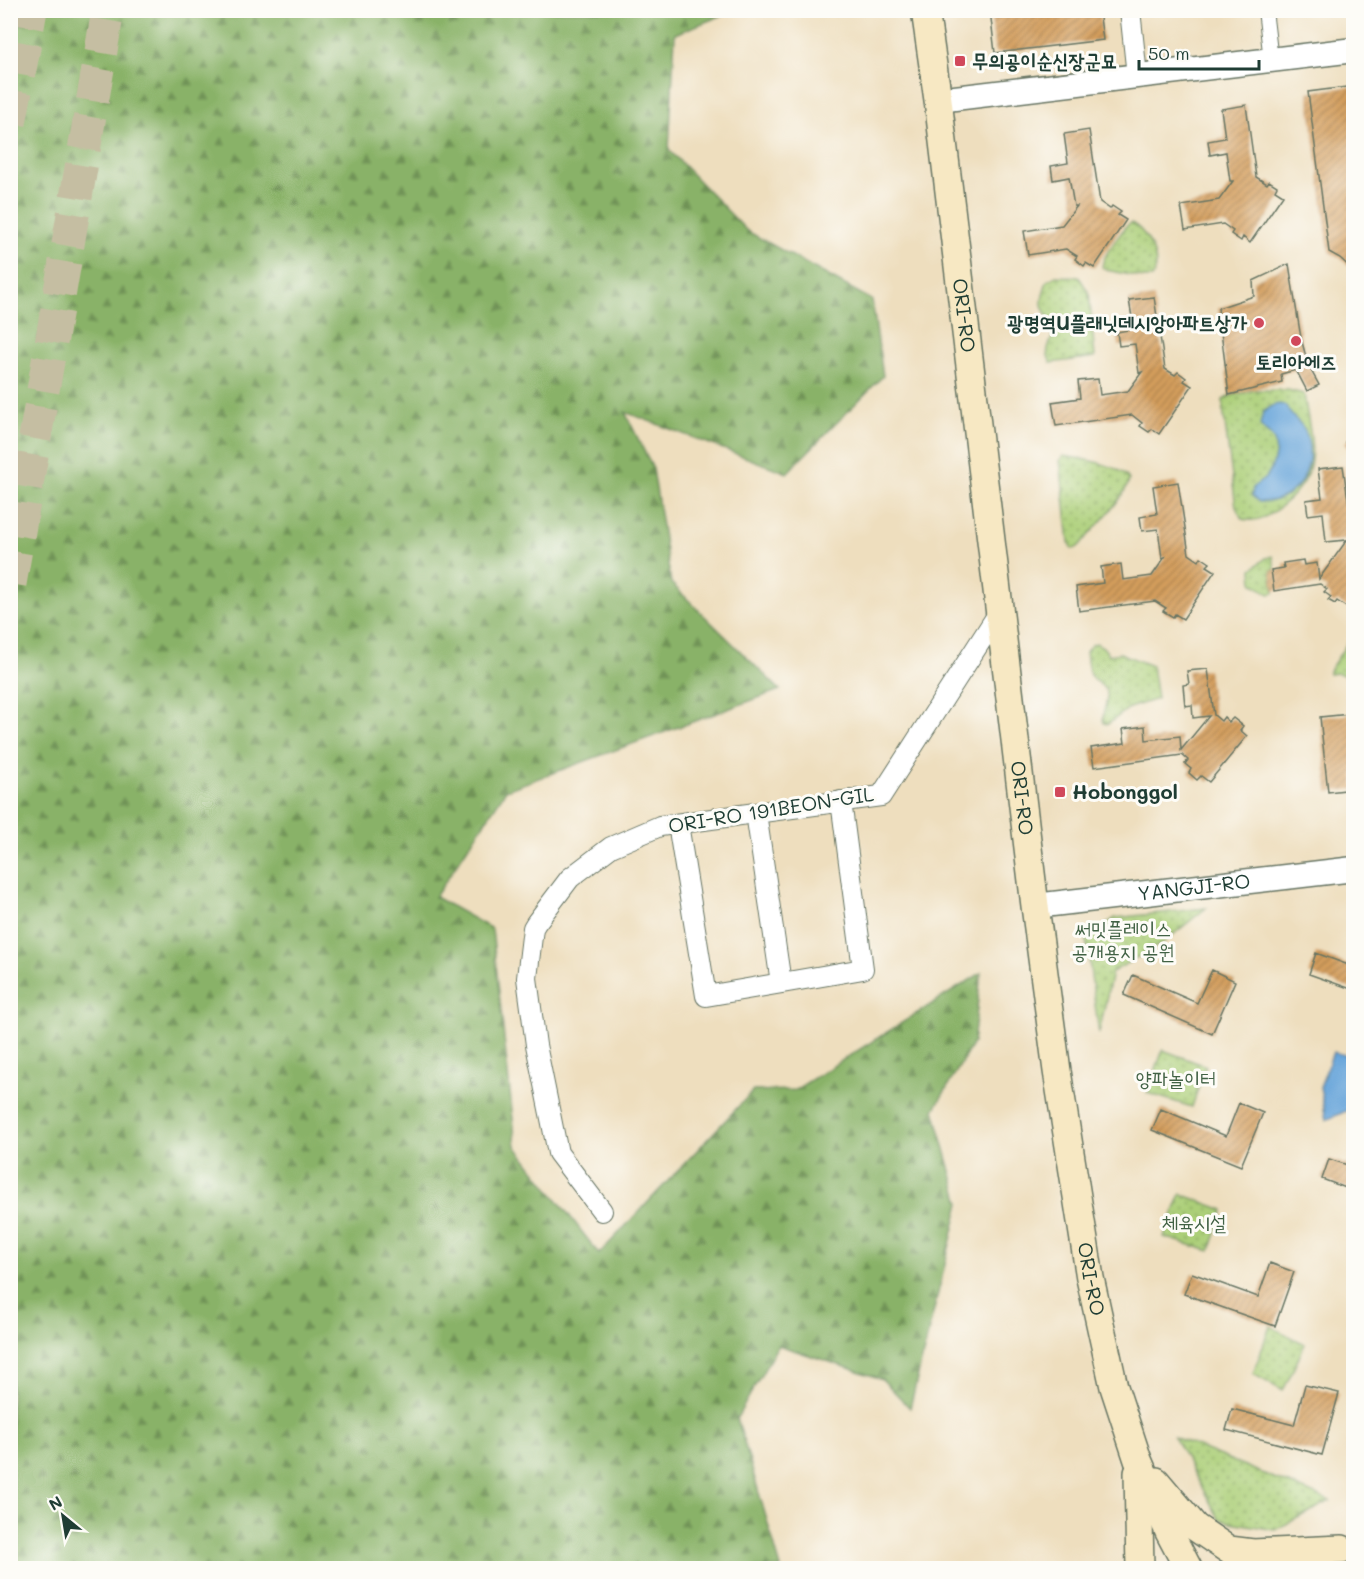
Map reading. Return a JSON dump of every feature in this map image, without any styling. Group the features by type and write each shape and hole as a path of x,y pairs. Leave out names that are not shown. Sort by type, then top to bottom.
{"main road":[{"name":"ORI-RO","path":"925,10 938,100 1035,906 1057,1071 1090,1278 1114,1387 1138,1460 1169,1532 1188,1569"},
{"path":"1138,1460 1195,1527 1229,1550 1253,1553 1341,1554"},
{"path":"1138,1460 1140,1569"},
{"path":"1304,1569 1341,1554"}],"street":[{"path":"1130,10 1137,76"},
{"path":"1265,10 1271,60"},
{"path":"938,100 1353,50"},
{"name":"ORI-RO 191BEON-GIL","path":"602,1211 558,1153 536,1045 526,978 532,928 570,878 611,847 660,826 881,796 1000,611"},
{"path":"678,824 706,996 862,969 841,801"},
{"path":"756,813 781,983"},
{"name":"YANGJI-RO","path":"1035,906 1353,869"}],"green space":[{"path":"11,10 733,11 675,34 669,150 747,231 872,300 883,376 787,473 625,412 653,469 671,583 780,690 506,790 435,897 492,929 516,1146 599,1254 753,1091 795,1090 981,973 973,1043 934,1110 960,1203 910,1408 882,1379 778,1345 737,1418 781,1568 11,1568"},
{"path":"1131,223 1143,232 1152,247 1156,264 1152,278 1106,270 1102,267 1112,246 1126,226"},
{"path":"1056,276 1079,277 1089,293 1095,357 1051,363 1048,353 1053,327 1043,308 1042,301 1047,281"},
{"path":"1256,390 1288,390 1304,394 1312,456 1304,481 1294,494 1267,516 1247,520 1242,519 1236,507 1223,400"},
{"path":"1063,456 1110,466 1125,474 1129,480 1115,505 1074,549 1071,548 1069,542 1060,460"},
{"path":"1273,556 1275,569 1271,570 1274,593 1269,594 1253,583 1252,569 1266,558"},
{"path":"1353,634 1353,680 1349,681 1338,673 1329,674 1329,671"},
{"path":"1096,643 1103,647 1109,655 1120,653 1152,666 1157,699 1129,708 1108,724 1104,723 1107,694 1091,676 1086,652 1091,645"},
{"name":"써밋플레이스 공개용지 공원","path":"1206,908 1163,943 1112,972 1099,1034 1086,939 1115,918"},
{"name":"양파놀이터","path":"1163,1050 1206,1066 1192,1107 1147,1093"},
{"name":"체육시설","path":"1181,1194 1224,1210 1210,1251 1164,1237"},
{"path":"1270,1326 1305,1344 1283,1391 1253,1374"},
{"path":"1174,1437 1330,1501 1275,1530 1220,1520"}],"water":[{"path":"1280,404 1286,406 1305,431 1309,444 1307,469 1302,480 1285,496 1273,501 1259,502 1252,496 1253,487 1268,474 1275,451 1274,440 1260,425 1263,412"},
{"path":"1333,1052 1353,1057 1353,1108 1326,1120 1320,1087"}],"building":[{"path":"990,10 1099,10 1103,40 995,53"},
{"path":"1354,86 1354,271 1340,258 1329,252 1308,92"},
{"path":"1246,105 1256,177 1267,184 1269,181 1277,186 1275,190 1283,195 1250,243 1243,237 1241,241 1231,234 1233,231 1223,224 1185,230 1181,206 1219,200 1233,181 1230,181 1226,152 1210,155 1208,141 1225,138 1221,109"},
{"path":"1089,130 1100,202 1110,209 1112,206 1121,212 1118,215 1126,220 1094,268 1086,263 1084,266 1075,259 1077,256 1066,249 1028,255 1024,231 1062,225 1077,206 1074,206 1069,177 1053,180 1051,166 1068,163 1064,134"},
{"name":"광명역U플래닛데시앙아파트상가","path":"1289,264 1301,338 1308,365 1319,385 1307,391 1296,370 1281,374 1282,382 1229,395 1218,308 1254,296 1253,281"},
{"path":"1154,297 1165,369 1175,375 1178,372 1186,378 1184,381 1192,386 1159,434 1152,429 1149,432 1140,426 1142,423 1132,415 1056,426 1052,402 1080,398 1078,381 1098,379 1100,395 1128,391 1142,372 1139,373 1135,344 1119,346 1117,332 1134,329 1129,300"},
{"path":"1354,436 1354,461 1345,442"},
{"path":"1343,466 1354,540 1354,597 1346,607 1337,601 1335,604 1328,600 1331,597 1324,592 1327,589 1320,584 1274,591 1271,570 1284,568 1283,563 1303,560 1304,565 1317,563 1319,579 1347,540 1326,542 1323,513 1308,515 1306,500 1322,498 1318,469"},
{"path":"1178,482 1189,554 1199,561 1201,557 1210,563 1207,566 1215,571 1183,619 1175,614 1173,617 1163,611 1166,608 1155,601 1079,611 1076,587 1103,583 1101,567 1121,564 1123,580 1152,576 1165,557 1162,558 1158,529 1142,531 1140,517 1157,514 1153,486"},
{"path":"1208,669 1214,715 1221,721 1224,717 1229,722 1233,718 1243,726 1240,730 1247,736 1209,782 1201,776 1197,780 1189,773 1191,769 1185,764 1188,760 1182,755 1094,767 1091,748 1125,743 1123,729 1145,726 1146,740 1180,736 1181,750 1209,716 1193,718 1192,705 1185,706 1183,685 1189,684 1187,671"},
{"path":"1354,692 1354,789 1328,792 1320,717 1350,714 1347,693"},
{"path":"1316,953 1354,967 1354,990 1309,974"},
{"path":"1212,970 1235,981 1212,1034 1124,995 1133,975 1197,1003"},
{"path":"1239,1103 1263,1113 1241,1166 1152,1130 1161,1109 1226,1136"},
{"path":"1329,1159 1354,1167 1354,1191 1322,1179"},
{"path":"1270,1263 1294,1272 1275,1326 1184,1294 1192,1273 1258,1297"},
{"path":"1305,1385 1339,1393 1322,1455 1226,1430 1232,1409 1294,1425"}],"tunnel":[{"path":"10,123 31,10"},
{"path":"10,584 108,10"}],"place":[{"name":"무의공이순신장군묘","path":"960,61"},
{"name":"광명역U플래닛데시앙아파트상가","path":"1259,323"},
{"name":"토리아에즈","path":"1296,341"},
{"name":"Hobonggol","path":"1060,792"}]}
